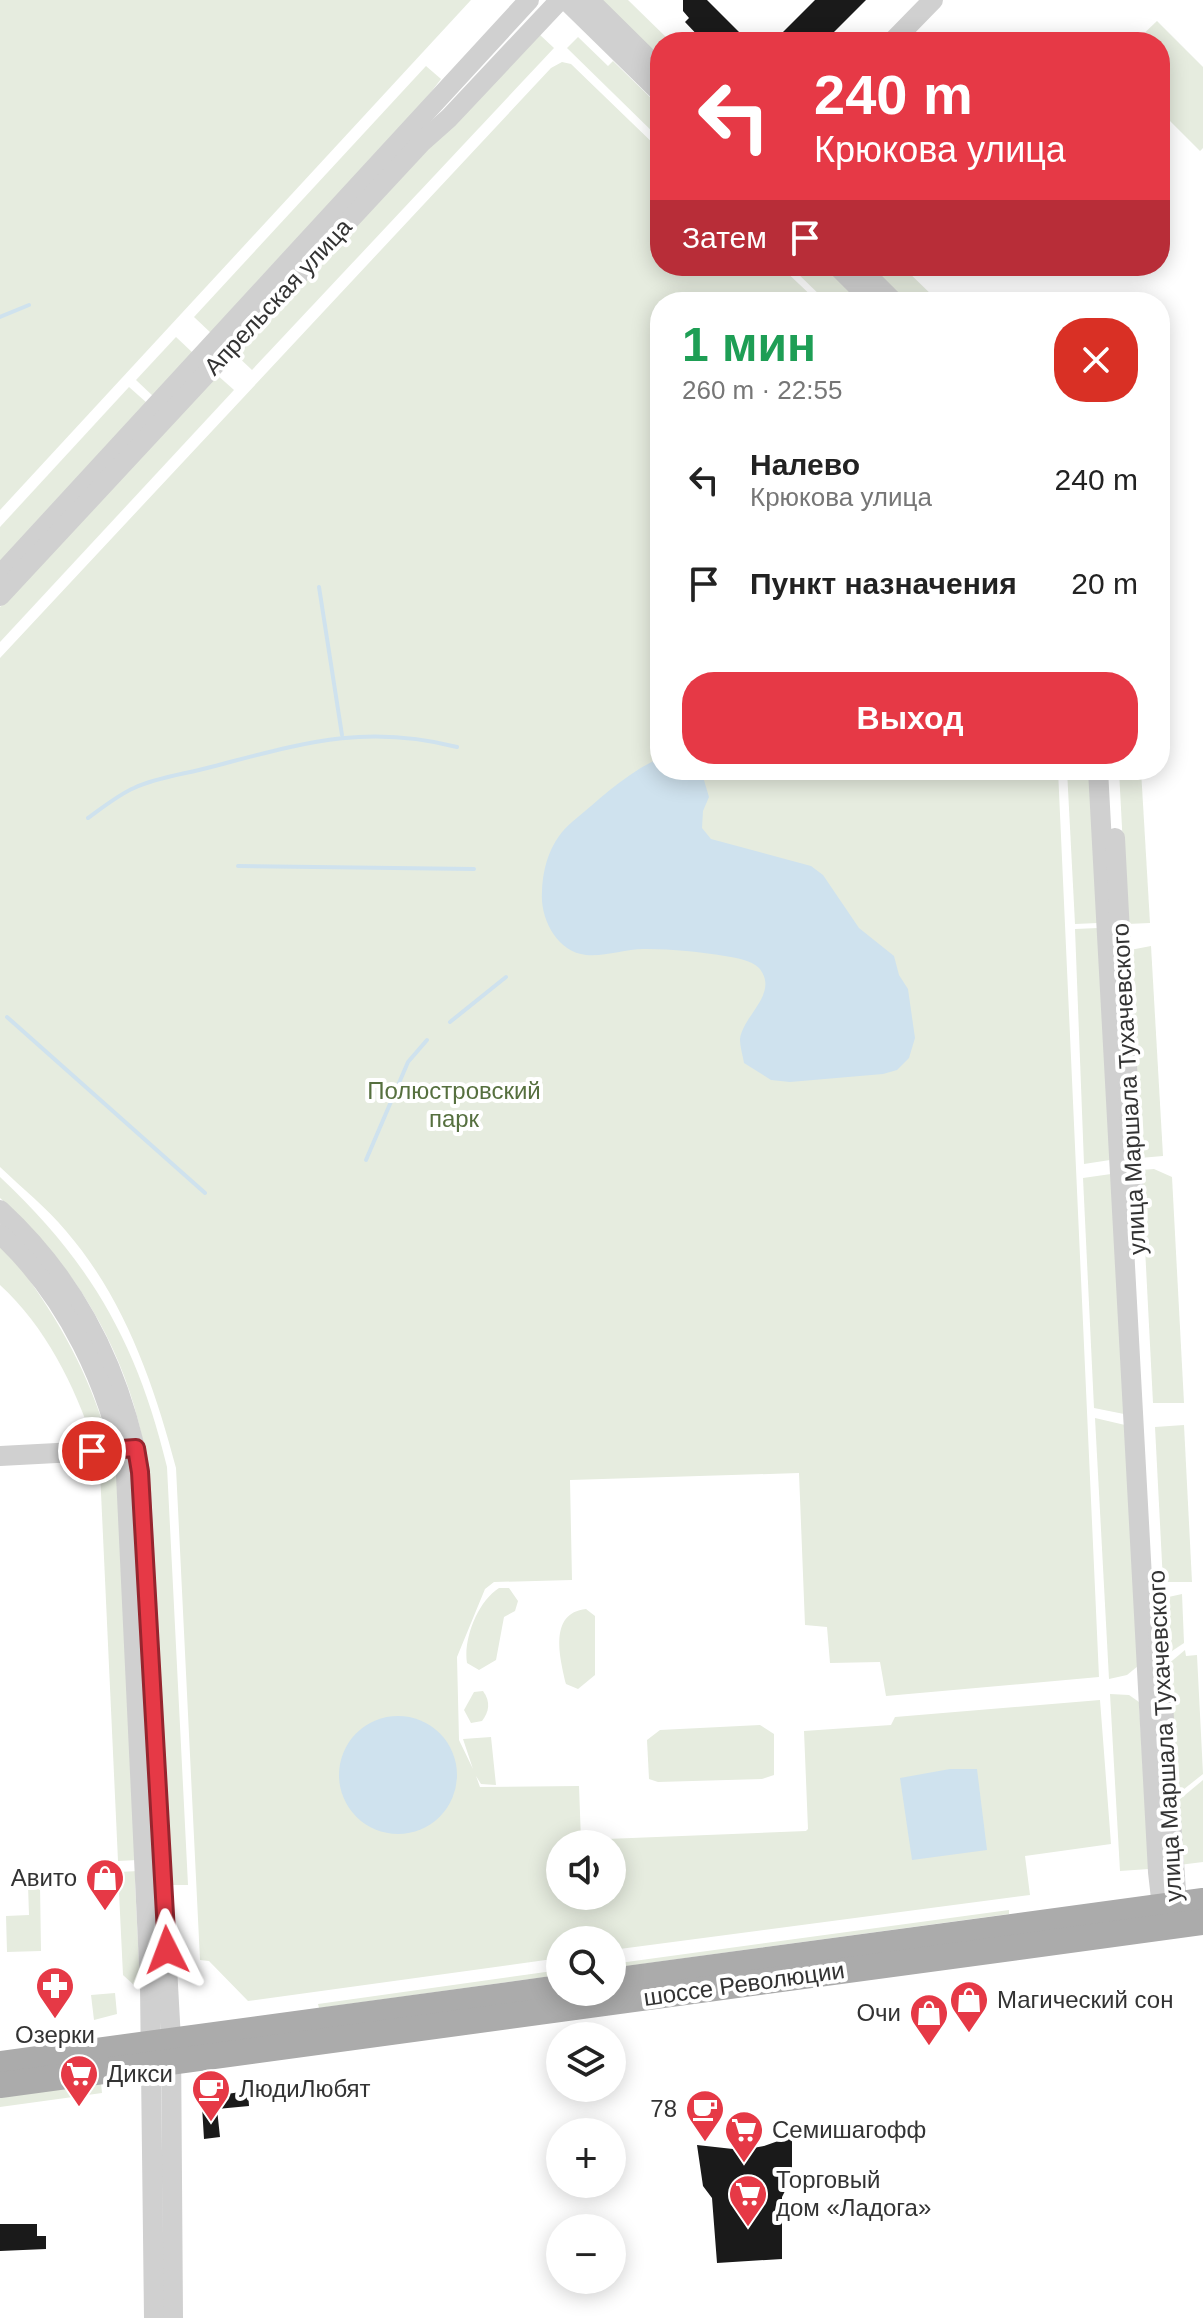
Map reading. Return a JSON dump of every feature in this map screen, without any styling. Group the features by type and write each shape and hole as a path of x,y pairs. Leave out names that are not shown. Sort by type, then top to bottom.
{"main road":[{"name":"шоссе Революции","path":"0,2064 161,2052 1179,1910"},
{"name":"шоссе Революции","path":"626,1979 1179,1910 1203,1922"},
{"name":"шоссе Революции","path":"0,2085 161,2052 546,1990"}],"street":[{"name":"Апрельская улица","path":"0,575 529,0"},
{"name":"Апрельская улица","path":"0,596 422,142 563,0"},
{"path":"563,0 650,83"},
{"path":"589,0 650,60"},
{"path":"902,32 933,0"},
{"path":"847,276 863,292"},
{"path":"868,276 884,292"},
{"name":"улица Маршала Тухачевского","path":"1099,780 1134,1452 1179,1910"},
{"name":"улица Маршала Тухачевского","path":"1113,780 1149,1469 1179,1910"},
{"path":"0,1210 34,1243 68,1287 101,1346 116,1381 128,1449 143,1502 173,2318"},
{"path":"0,1234 46,1283 86,1353 128,1449"},
{"path":"0,1456 128,1449"},
{"path":"154,2318 161,2052"}],"green space":[{"path":"0,0 471,0 0,510"},
{"path":"601,0 628,0 661,32 650,32 650,48"},
{"path":"1157,21 1168,32 1145,32"},
{"path":"539,34 554,48 252,370 235,354 427,147"},
{"path":"1170,34 1203,67 1203,148 1200,151 1170,121"},
{"path":"578,37 608,66 613,61 650,97 650,129 567,48"},
{"name":"Полюстровский парк","path":"562,62 571,64 650,140 650,276 791,276 807,292 650,292 650,780 1058,780 1099,1677 886,1696 880,1662 830,1663 827,1627 805,1625 799,1473 570,1480 572,1580 494,1582 485,1589 457,1657 459,1740 473,1769 463,1739 491,1737 496,1785 481,1784 476,1776 480,1787 579,1786 581,1830 546,1830 546,1910 626,1910 626,1838 806,1831 804,1731 891,1725 895,1717 1100,1700 1111,1844 1025,1856 1030,1895 626,1948 626,1926 546,1926 546,1960 248,2001 209,1961 200,1960 176,1468 158,1405 134,1343 105,1284 59,1223 0,1167 0,658 551,68"},
{"path":"426,66 441,79 406,125 212,334 194,317"},
{"path":"800,276 837,276 853,292 817,292"},
{"path":"880,276 912,276 929,292 896,292"},
{"path":"176,337 194,354 154,397 136,380"},
{"path":"216,374 234,390 0,642 0,607"},
{"path":"129,387 147,403 0,562 0,527"},
{"path":"1068,780 1091,780 1098,923 1075,924"},
{"path":"1120,780 1142,780 1150,923 1127,924"},
{"path":"1098,928 1110,1160 1084,1164 1075,929"},
{"path":"1151,946 1163,1156 1140,1158 1130,950"},
{"path":"1154,1169 1172,1177 1184,1403 1153,1403 1141,1170"},
{"path":"1111,1174 1124,1414 1094,1408 1083,1178"},
{"path":"0,1177 60,1241 107,1308 141,1382 167,1467 188,1885 171,1885 152,1502 136,1414 123,1373 85,1298 61,1263 0,1198"},
{"path":"0,1241 34,1286 76,1358 107,1436 100,1443 94,1443 68,1379 45,1338 0,1285"},
{"path":"1095,1418 1125,1425 1138,1666 1127,1675 1109,1679"},
{"path":"1184,1425 1192,1582 1163,1582 1155,1427"},
{"path":"117,1470 138,1860 118,1861 100,1471"},
{"path":"499,1588 509,1588 518,1601 515,1611 504,1617 496,1660 479,1670 467,1663 467,1643 479,1611"},
{"path":"1182,1594 1184,1643 1166,1655 1164,1598"},
{"path":"586,1609 595,1616 595,1675 578,1689 566,1684 561,1662 561,1628 574,1612"},
{"path":"1185,1650 1186,1656 1197,1655 1203,1774 1174,1797 1167,1665"},
{"path":"483,1691 488,1703 486,1714 482,1721 471,1723 464,1710 474,1692"},
{"path":"1110,1694 1129,1695 1139,1702 1149,1869 1120,1871"},
{"path":"760,1725 774,1734 774,1775 762,1779 658,1782 649,1779 647,1740 660,1730"},
{"path":"1203,1780 1203,1862 1179,1865 1179,1800"},
{"path":"139,1871 135,1881 140,1985 135,1986 123,1975 118,1872"},
{"path":"28,1885 40,1885 41,1951 7,1952 6,1916 29,1915"},
{"path":"1009,1910 1009,1914 626,1966 626,1962"},
{"path":"546,1972 546,1977 319,2008 318,2004"},
{"path":"115,1993 117,2014 94,2020 91,1995"},
{"path":"101,2083 102,2093 0,2107 0,2097"}],"water":[{"path":"650,763 650,780 704,780 709,797 703,811 702,828 711,839 811,866 823,875 859,928 894,956 899,975 908,989 915,1038 909,1058 897,1070 883,1074 790,1082 771,1080 744,1063 740,1045 743,1030 765,986 764,977 756,965 725,956 667,950 639,949 586,955 576,953 559,941 547,923 542,902 544,872 554,845 572,822"},
{"path":"398,1716 421,1720 440,1733 453,1752 457,1775 453,1798 440,1817 421,1830 398,1834 375,1830 356,1817 343,1798 339,1775 343,1752 356,1733 375,1720"},
{"path":"950,1769 977,1769 987,1850 912,1860 900,1778"}],"building":[{"path":"683,0 707,0 739,32 694,32 685,22 689,18 683,11"},
{"path":"815,0 866,0 834,32 783,32"},
{"name":"ЛюдиЛюбят","path":"248,2091 249,2106 217,2109 220,2137 204,2139 202,2106 205,2097"},
{"name":"Торговый дом «Ладога»","path":"781,2133 792,2133 792,2177 782,2197 782,2259 717,2263 712,2198 703,2186 697,2145 742,2150 781,2140"},
{"path":"0,2224 37,2224 37,2236 46,2236 46,2249 0,2251"}],"waterway":[{"path":"0,317 29,305"},
{"path":"319,587 342,735"},
{"path":"88,818 122,794 143,784 303,744 332,739 392,737 457,747"},
{"path":"238,866 474,869"},
{"path":"450,1022 506,977"},
{"path":"7,1017 205,1193"},
{"path":"366,1160 408,1062 427,1040"}],"place":[{"name":"Авито","path":"105,1912"},
{"name":"Озерки","path":"55,2020"},
{"name":"Магический сон","path":"969,2034"},
{"name":"Очи","path":"929,2047"},
{"name":"Дикси","path":"79,2108"},
{"name":"ЛюдиЛюбят","path":"211,2123"},
{"name":"78","path":"705,2143"},
{"name":"Семишагофф","path":"744,2164"},
{"name":"Торговый дом «Ладога»","path":"748,2228"}],"route":[{"path":"92,1451 136,1448 140,1472 167,1950"}]}
